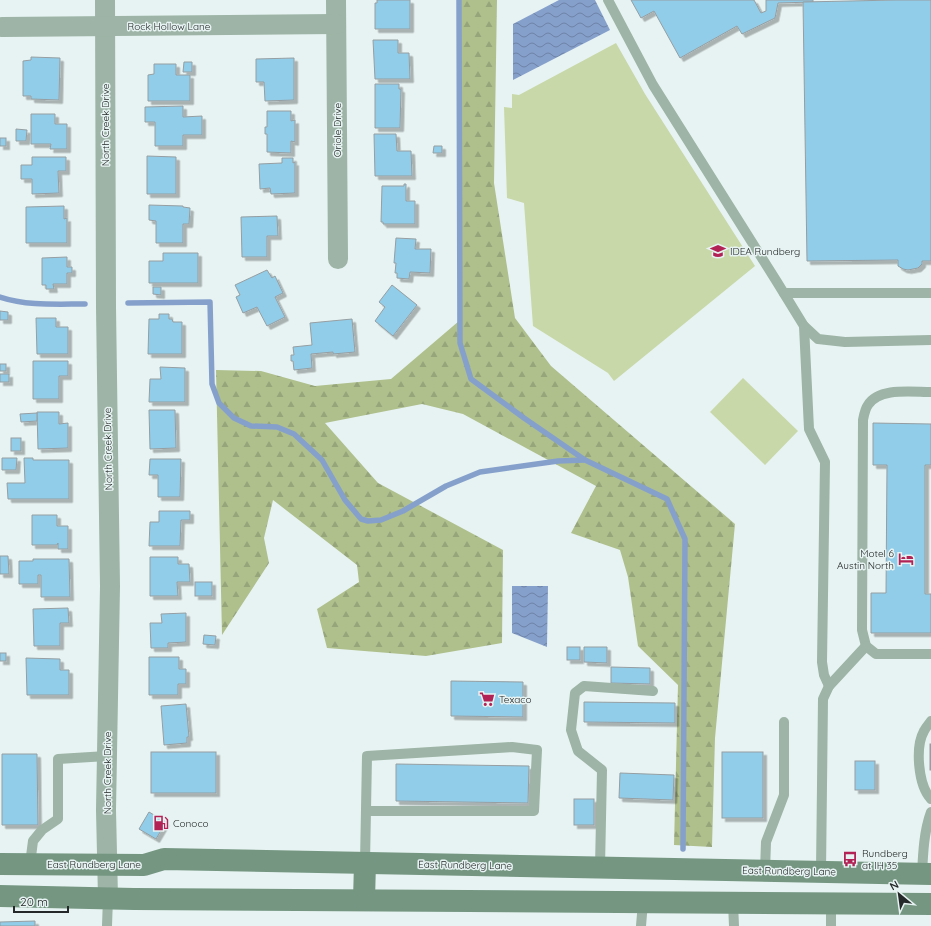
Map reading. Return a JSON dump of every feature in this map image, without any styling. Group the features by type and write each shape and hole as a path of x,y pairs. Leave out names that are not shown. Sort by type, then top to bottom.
{"main road":[{"name":"East Rundberg Lane","path":"0,864 144,865 164,860 926,874"},
{"path":"364,863 364,900"},
{"path":"764,871 766,903"},
{"path":"0,896 931,904"}],"street":[{"name":"North Creek Drive","path":"105,0 106,307 110,586 106,810 108,898"},
{"name":"Oriole Drive","path":"336,0 338,259"},
{"name":"Rock Hollow Lane","path":"2,27 336,24"}],"lane":[{"path":"608,0 653,85 804,326 818,339 845,342 931,340"},
{"path":"784,293 931,292"},
{"path":"804,326 809,429 825,462 822,662 824,675 829,686"},
{"path":"931,392 887,392 868,403 865,409 863,420 862,630 866,646 876,654 931,654"},
{"path":"821,872 823,699 829,686 866,646"},
{"path":"600,868 602,770 578,751 571,730 575,693 584,686 653,691"},
{"path":"931,720 923,732 918,757 922,780 931,799"},
{"path":"764,871 766,842 784,795 784,722"},
{"path":"364,863 367,756 512,747 537,750 534,811 366,811"},
{"path":"30,864 33,841 42,830 58,819 58,759 107,756"},
{"path":"926,874 924,841 931,812"},
{"path":"107,926 108,898"},
{"path":"642,926 643,902"},
{"path":"734,903 734,926"},
{"path":"831,903 831,926"}],"green space":[{"path":"457,0 497,0 494,183 515,318 551,366 735,524 715,738 712,847 674,845 678,685 638,646 628,577 620,550 571,533 596,486 463,414 422,404 325,423 378,483 503,550 502,643 426,656 327,648 317,609 359,582 357,565 273,500 264,538 269,563 222,635 216,370 261,371 315,386 391,379 459,321"},
{"path":"616,43 645,94 755,266 614,381 608,373 533,326 524,203 507,198 504,107 512,108 512,94 519,95"},
{"path":"743,378 798,431 765,465 710,412"}],"water":[{"path":"559,0 595,0 610,30 513,80 513,24"},
{"path":"512,586 548,586 547,647 512,633"}],"building":[{"path":"377,0 410,0 410,29 375,29 375,3 377,3"},
{"path":"631,0 754,0 761,13 766,11 766,0 813,0 813,2 778,3 775,18 742,34 737,26 680,58 654,11 641,18"},
{"path":"931,0 931,261 922,261 922,264 918,268 908,270 898,266 898,260 807,261 803,2"},
{"path":"373,40 398,40 398,53 409,53 410,79 375,79"},
{"path":"31,57 60,58 59,100 31,99 31,96 23,96 23,61 31,60"},
{"path":"294,58 294,100 265,101 264,82 256,82 256,59"},
{"path":"184,62 192,62 192,72 183,72"},
{"path":"154,64 176,64 176,75 190,75 190,101 148,101 148,75 154,74"},
{"path":"375,84 399,84 399,89 401,89 400,128 375,128"},
{"path":"183,106 183,117 202,116 202,135 183,135 183,146 155,146 155,122 145,122 145,107"},
{"path":"267,111 291,111 291,121 295,120 295,142 291,141 291,153 267,152 267,134 265,134 265,127 267,127"},
{"path":"31,114 55,114 55,124 67,124 67,149 50,149 51,144 31,144"},
{"path":"16,129 27,130 26,141 16,141"},
{"path":"374,134 396,134 397,151 411,151 412,176 375,176"},
{"path":"0,138 6,138 6,146 0,146"},
{"path":"434,146 442,146 442,153 433,153"},
{"path":"147,156 176,157 176,194 147,194"},
{"path":"32,157 66,157 66,171 58,171 59,193 32,194 32,179 21,179 21,165 32,165"},
{"path":"282,158 293,158 293,163 295,162 295,193 271,194 270,188 260,189 259,164 282,163"},
{"path":"404,184 406,184 406,201 415,201 415,224 383,224 383,222 381,222 382,186 404,186"},
{"path":"149,205 183,206 190,208 189,224 183,224 183,243 156,243 156,221 149,220"},
{"path":"64,206 64,219 67,218 67,243 26,243 26,207"},
{"path":"277,216 278,236 267,236 267,257 242,257 241,217"},
{"path":"396,238 416,239 415,249 431,249 430,273 410,272 409,279 397,278 397,273 395,273 396,263 394,263"},
{"path":"163,253 198,253 198,283 149,283 149,261 163,261"},
{"path":"67,257 67,267 72,267 72,273 67,273 67,284 53,284 54,289 46,289 46,285 42,285 42,258"},
{"path":"267,270 272,278 275,276 283,293 275,297 285,317 267,326 257,307 243,313 236,297 240,295 235,285"},
{"path":"392,285 417,305 393,336 375,321 385,307 379,302"},
{"path":"153,287 161,287 161,295 153,294"},
{"path":"0,311 8,312 8,320 0,320"},
{"path":"159,314 169,314 169,319 172,319 173,322 182,322 182,354 148,354 149,319 159,319"},
{"path":"36,318 56,318 56,327 68,327 68,354 37,354"},
{"path":"352,319 355,352 311,354 312,368 294,370 293,361 291,361 291,355 294,355 293,347 312,345 310,323"},
{"path":"33,361 68,361 68,376 59,376 59,399 33,399"},
{"path":"0,364 6,364 6,371 0,371"},
{"path":"160,367 185,368 185,402 149,402 150,379 161,379"},
{"path":"0,374 9,374 9,382 0,382"},
{"path":"149,410 175,410 176,448 150,449"},
{"path":"37,412 59,412 59,424 68,423 68,448 38,449"},
{"path":"37,413 37,421 21,422 20,414"},
{"name":"Motel 6 Austin North","path":"873,423 931,424 931,465 925,465 925,594 931,594 931,633 871,633 871,593 886,593 887,465 873,465"},
{"path":"11,438 21,438 21,451 11,451"},
{"path":"2,458 17,458 16,470 2,470"},
{"path":"24,458 33,458 33,460 69,460 69,499 8,499 7,483 25,483"},
{"path":"150,459 181,459 180,497 158,497 158,475 149,475"},
{"path":"159,511 190,511 190,520 181,520 180,546 149,546 150,522 159,522"},
{"path":"32,515 57,515 57,526 68,526 68,549 58,549 58,543 57,545 32,545"},
{"path":"0,556 8,556 9,574 0,574"},
{"path":"150,557 178,557 178,564 189,564 190,582 177,582 178,596 150,596"},
{"path":"33,559 69,559 70,597 41,597 41,575 38,575 38,584 19,584 19,561 33,561"},
{"path":"195,582 212,582 212,596 195,596"},
{"path":"68,608 69,623 60,623 60,646 34,646 33,609"},
{"path":"186,613 186,642 168,643 168,648 151,648 150,623 162,623 161,614"},
{"path":"204,635 216,636 215,645 203,644"},
{"path":"567,647 580,647 580,660 567,660"},
{"path":"584,647 607,647 607,663 584,662"},
{"path":"0,653 6,653 6,661 0,661"},
{"path":"149,657 179,657 179,669 186,669 186,684 178,684 178,695 149,695"},
{"path":"26,658 60,659 60,670 69,670 69,695 27,695"},
{"path":"611,667 650,668 650,684 611,683"},
{"name":"Texaco","path":"451,681 523,682 523,717 451,716"},
{"path":"584,702 675,703 675,723 584,722"},
{"path":"186,704 189,737 187,737 187,743 164,745 161,706"},
{"path":"931,744 931,770 930,770"},
{"path":"151,752 216,752 216,793 151,793"},
{"path":"722,752 763,752 763,818 722,818"},
{"path":"2,754 37,754 38,825 2,825"},
{"path":"855,761 875,761 875,790 855,790"},
{"path":"396,764 529,766 528,803 396,801"},
{"path":"620,773 674,775 673,800 619,798"},
{"path":"574,799 594,799 594,825 574,825"},
{"path":"149,812 166,822 156,839 139,829"},
{"path":"35,921 35,926 0,926 0,922"}],"waterway":[{"path":"459,0 460,343 471,379 585,460 667,499 685,539 683,849"},
{"path":"0,297 31,303 85,304"},
{"path":"128,303 210,302 212,384 219,403 234,418 251,426 277,427 294,434 322,460 345,500 361,519 368,521 381,520 403,511 446,486 480,472 558,461 585,460"}],"place":[{"name":"IDEA Rundberg","path":"718,251"},
{"name":"Motel 6 Austin North","path":"906,559"},
{"name":"Texaco","path":"487,699"},
{"name":"Conoco","path":"161,823"},
{"name":"Rundberg at IH 35","path":"850,859"}]}
